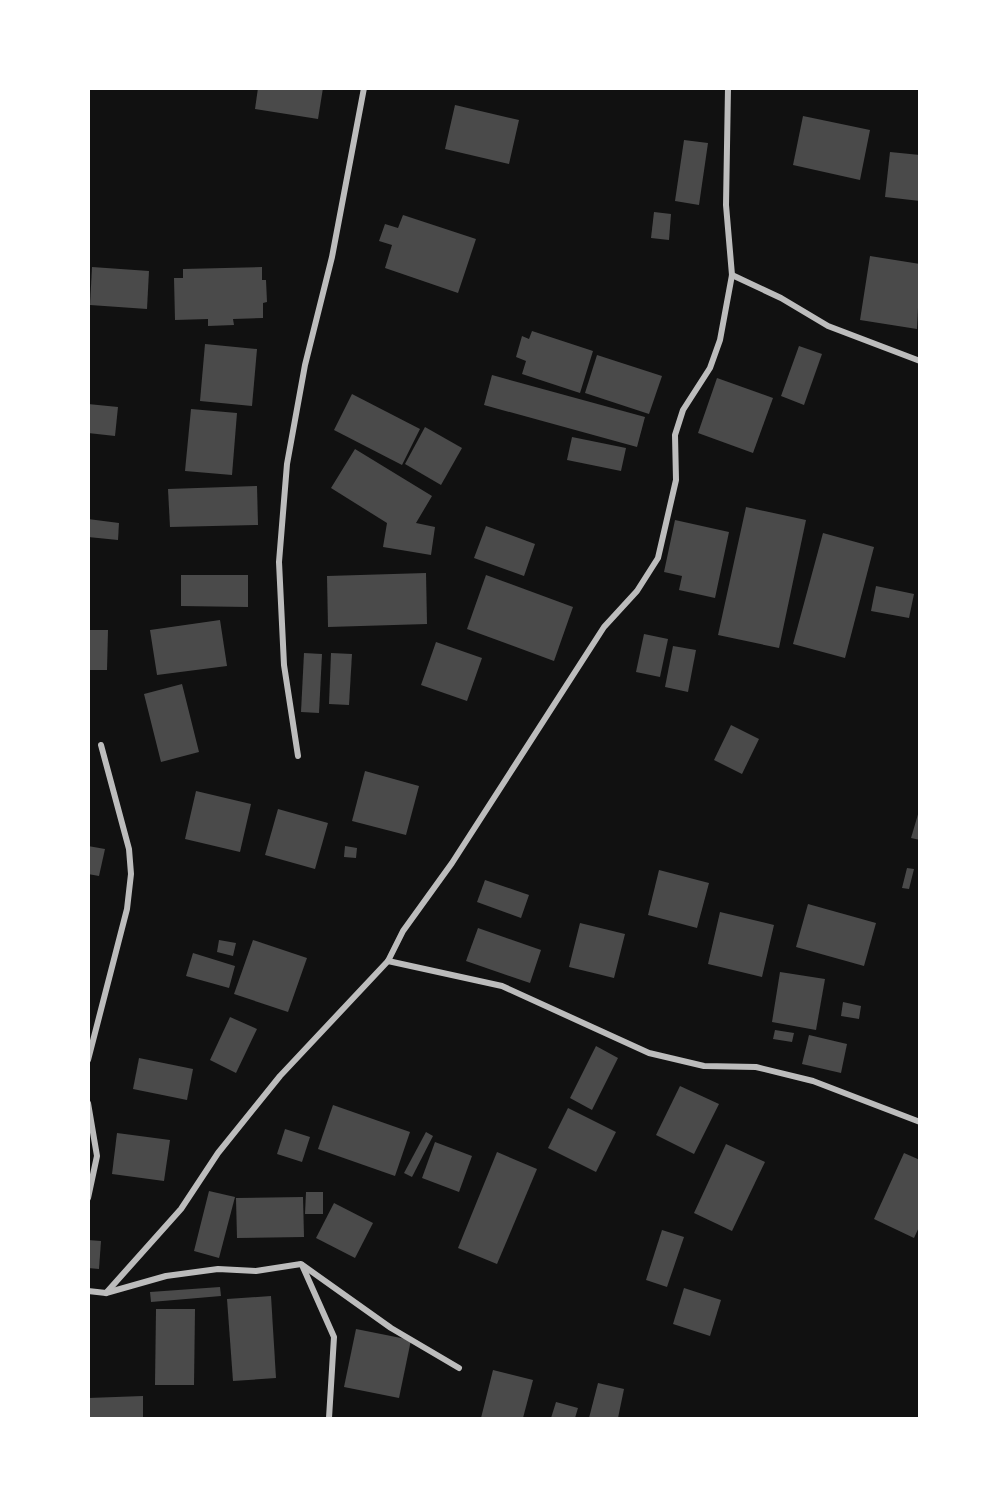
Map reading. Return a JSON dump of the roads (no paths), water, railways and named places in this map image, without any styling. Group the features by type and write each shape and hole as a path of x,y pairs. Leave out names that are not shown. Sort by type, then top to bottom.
{"street":[{"path":"298,756 284,665 279,562 287,464 305,365 332,257 364,88"},
{"path":"106,1293 182,1209 218,1153 280,1076 388,961 403,931 452,863 604,627 637,591 658,558 676,480 675,435 683,410 710,368 720,340 732,275 726,205 728,88"},
{"path":"732,275 781,298 828,326 920,361"},
{"path":"88,1060 127,909 131,874 129,849 101,745"},
{"path":"388,961 502,986 649,1053 704,1066 756,1067 813,1081 920,1122"},
{"path":"88,1103 97,1155 88,1197"},
{"path":"302,1264 334,1337 329,1419"},
{"path":"88,1291 106,1293 166,1276 218,1269 256,1271 302,1264 391,1328 459,1368"}]}
